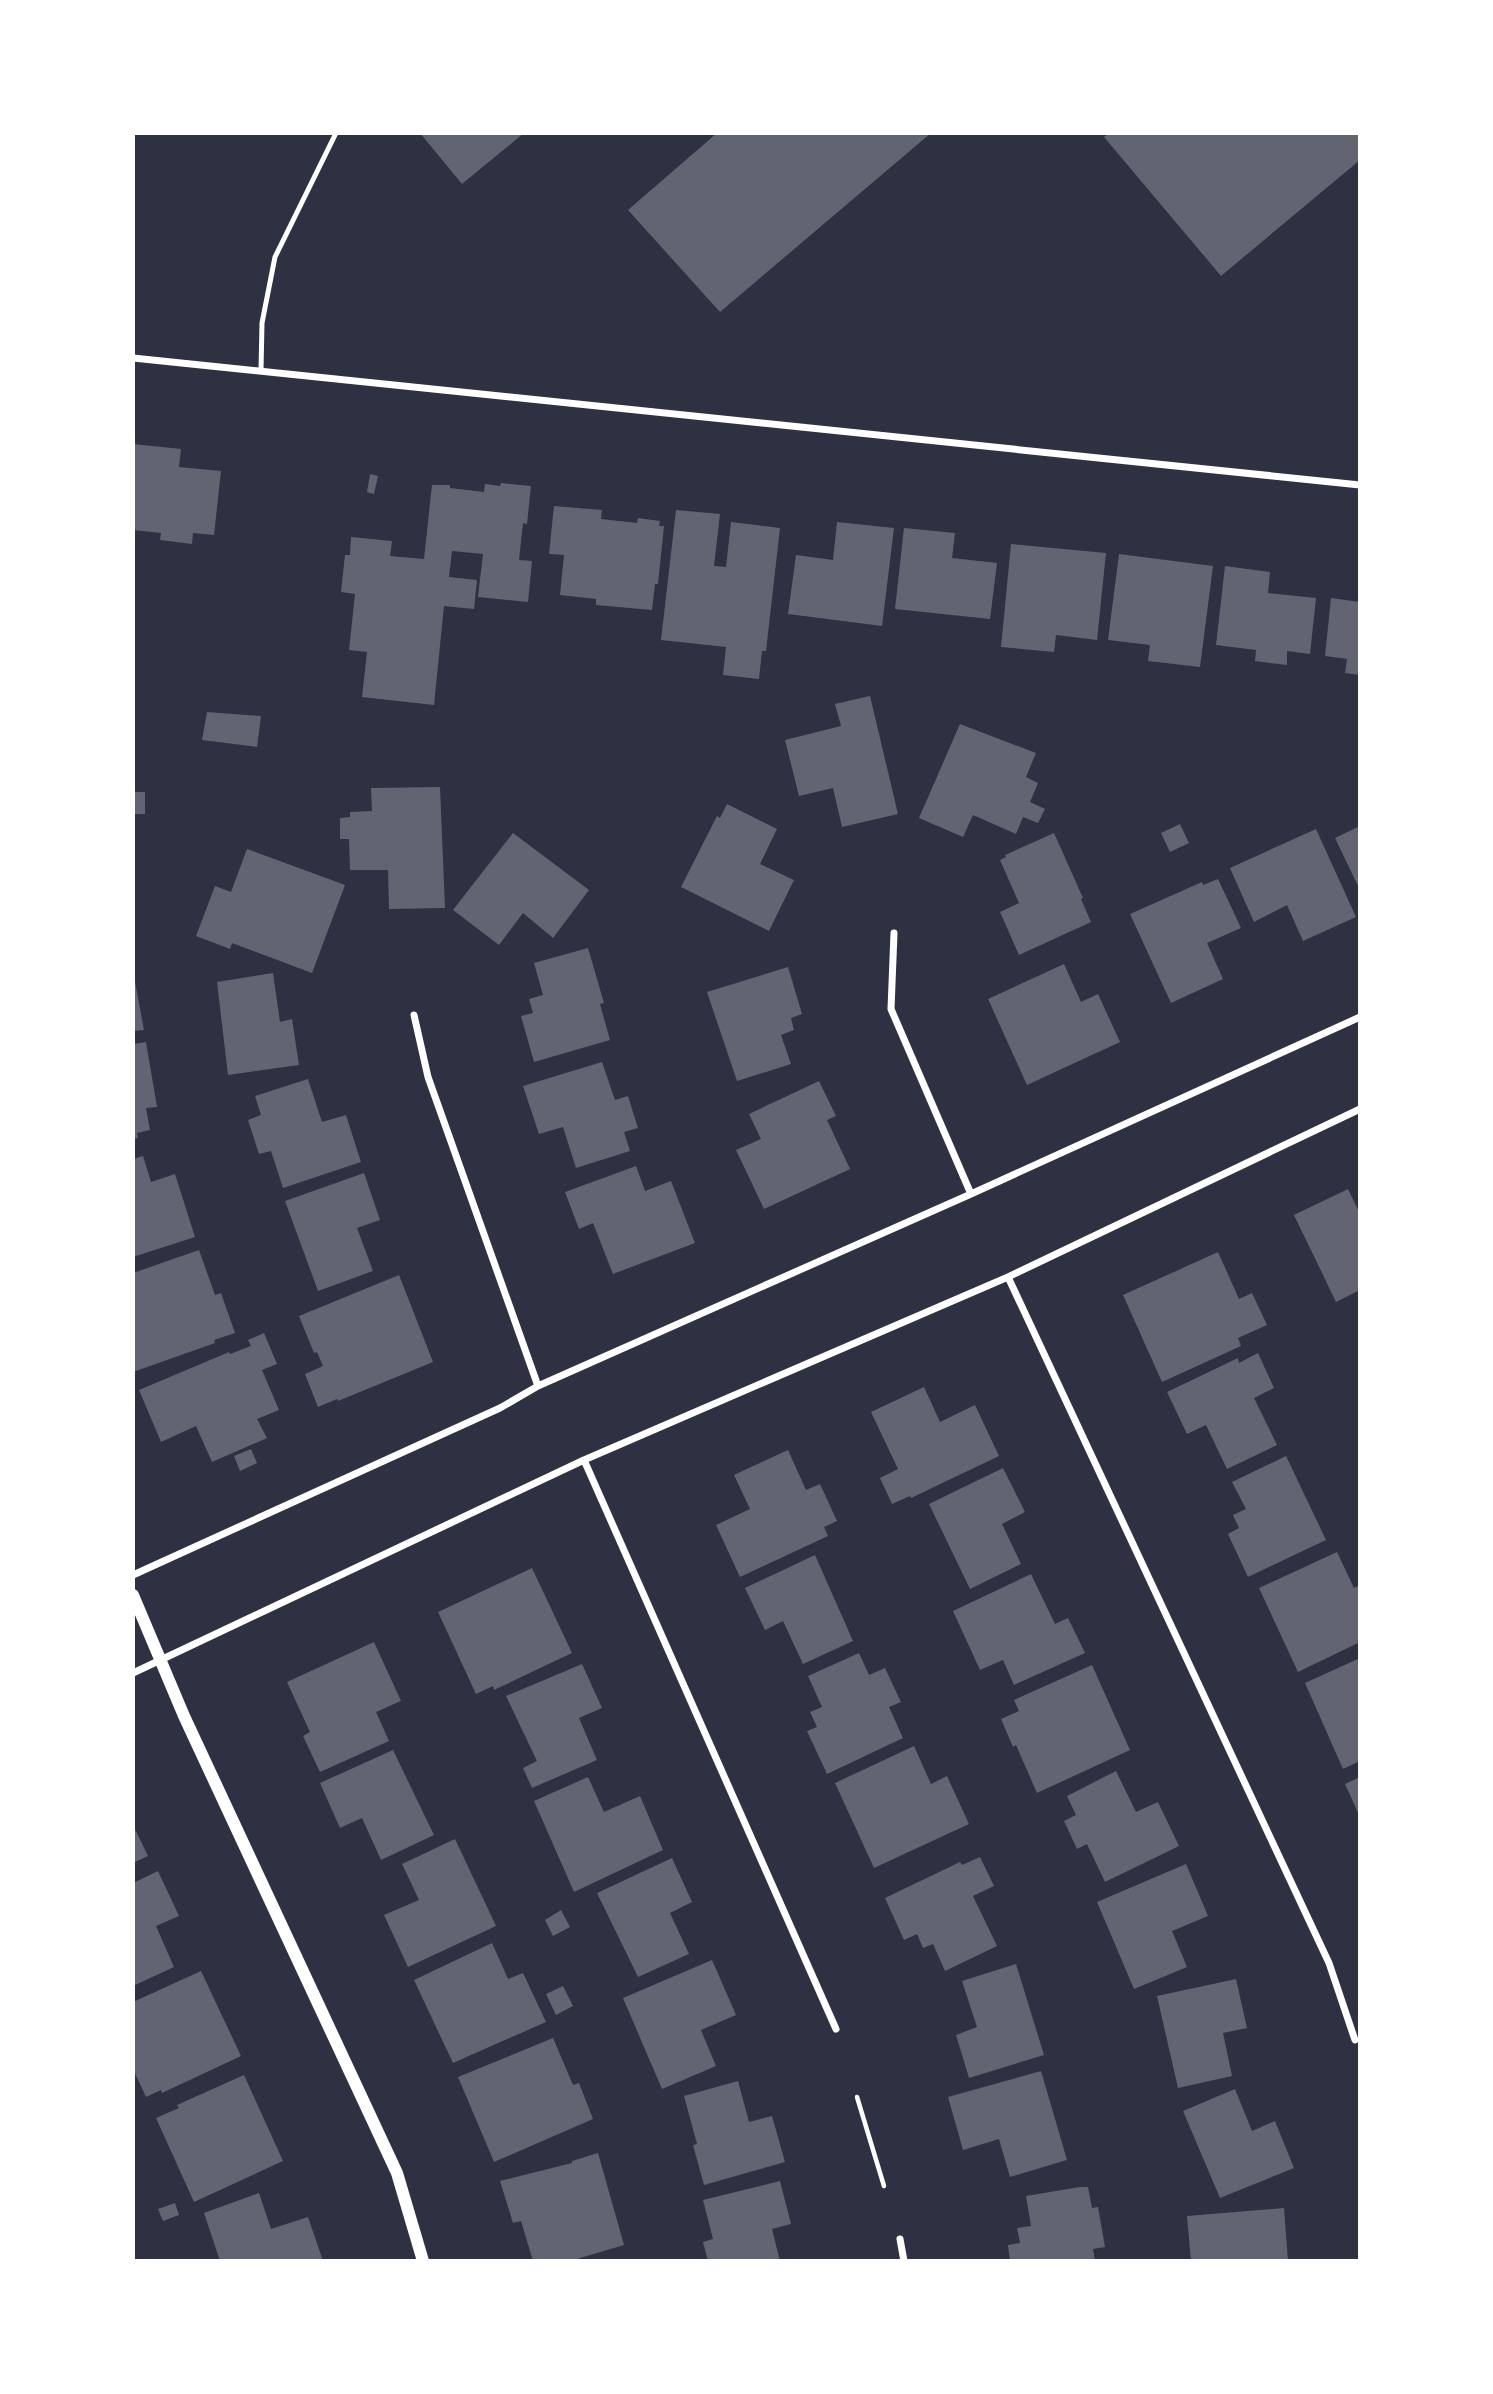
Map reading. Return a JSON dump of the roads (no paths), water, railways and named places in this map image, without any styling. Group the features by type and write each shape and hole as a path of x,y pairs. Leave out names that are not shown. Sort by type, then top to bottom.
{"street":[{"path":"133,358 1360,485"},
{"path":"894,933 891,1009 971,1194"},
{"path":"414,1015 428,1077 538,1386"},
{"path":"133,1575 500,1408 538,1386 971,1194 1360,1017"},
{"path":"133,1673 583,1461 1008,1277 1360,1109"},
{"path":"1008,1277 1329,1962 1355,2040"},
{"path":"583,1461 836,2029"},
{"path":"133,1595 184,1716 397,2173 423,2261"},
{"path":"900,2239 904,2261"}],"lane":[{"path":"261,370 262,323 275,257 336,133"}]}
